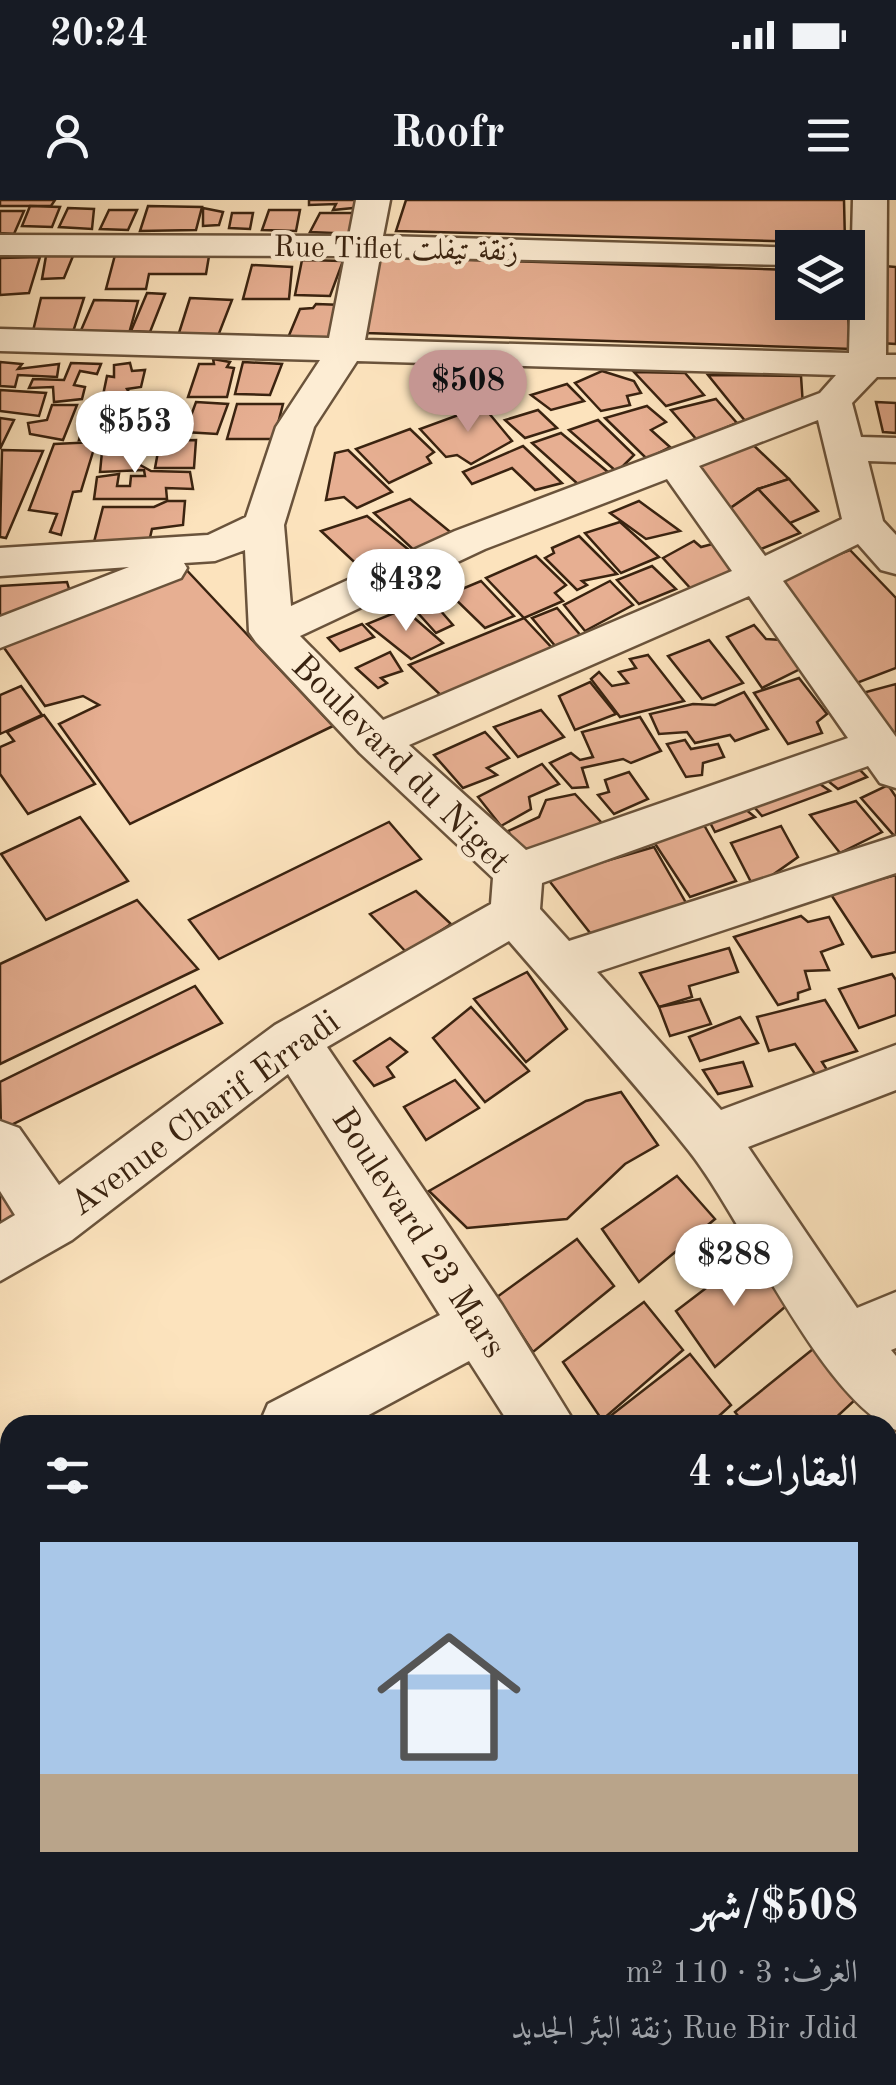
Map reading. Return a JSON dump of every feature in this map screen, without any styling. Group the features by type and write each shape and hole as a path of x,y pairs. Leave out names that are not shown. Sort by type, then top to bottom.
{"street":[{"name":"Boulevard du Niget","path":"373,200 345,351 295,427 264,525 271,632 516,893 559,964 712,1137 871,1331 896,1401"},
{"path":"870,200 871,256 882,366"},
{"name":"Rue Tiflet زنقة تيفلت","path":"0,246 366,246 775,255"},
{"path":"0,340 882,366"},
{"path":"271,632 470,540 833,401 882,366"},
{"path":"833,401 864,524 896,560"},
{"path":"842,448 896,450"},
{"path":"674,460 761,575 886,758"},
{"path":"376,741 761,575 864,524"},
{"path":"0,633 264,525"},
{"path":"0,562 215,548"},
{"name":"Avenue Charif Erradi","path":"0,1255 52,1222 294,1040 516,893 886,758"},
{"path":"559,964 896,854"},
{"name":"Boulevard 23 Mars","path":"294,1040 540,1415"},
{"path":"712,1137 896,1067"},
{"path":"0,1145 52,1222"},
{"path":"309,1415 481,1324"}],"building":[{"path":"0,200 55,200 51,206 0,206"},
{"path":"309,200 364,200 363,207 333,210 336,204 309,205"},
{"path":"406,200 844,200 845,230 775,230 775,241 396,231"},
{"path":"30,206 60,207 52,227 22,226"},
{"path":"148,206 202,207 196,230 140,231"},
{"path":"68,208 94,209 92,229 59,227"},
{"path":"203,208 223,212 219,225 203,226"},
{"path":"109,210 137,210 128,230 100,229"},
{"path":"269,210 300,210 296,231 262,230"},
{"path":"0,211 24,211 14,234 0,233"},
{"path":"232,213 253,213 250,229 229,228"},
{"path":"320,213 360,213 356,234 310,232"},
{"path":"115,255 209,256 206,274 149,274 146,289 106,289"},
{"path":"46,256 73,256 64,278 42,279"},
{"path":"40,257 29,293 0,295 0,258"},
{"path":"378,257 775,269 775,320 848,320 852,349 366,333"},
{"path":"302,260 343,261 330,296 295,295"},
{"path":"252,265 292,267 289,299 243,299"},
{"path":"884,266 896,267 896,344 880,343"},
{"path":"147,293 165,294 150,332 131,331"},
{"path":"41,298 84,298 73,332 33,331"},
{"path":"190,298 232,300 218,336 178,336"},
{"path":"94,300 138,301 128,337 79,335"},
{"path":"316,304 343,305 333,345 285,345 300,309"},
{"path":"213,359 230,362 227,367 234,368 227,397 188,397 199,364 214,364"},
{"path":"0,362 22,364 18,369 59,364 57,377 18,375 15,387 0,386"},
{"path":"243,362 282,364 270,395 235,394"},
{"path":"71,363 101,364 97,374 80,371 74,385 85,387 82,399 54,402 53,387 29,388 33,379 64,380"},
{"path":"130,363 132,371 145,370 141,387 127,389 135,402 125,403 120,436 79,440 89,401 102,400 107,376 114,377 114,365"},
{"path":"602,371 634,381 641,393 627,396 630,405 601,411 575,383"},
{"path":"634,372 685,373 704,395 666,406"},
{"path":"708,375 801,376 803,406 746,422"},
{"path":"567,384 584,401 551,410 531,395"},
{"path":"0,390 46,393 39,416 0,411"},
{"path":"716,399 737,423 697,440 671,410"},
{"path":"196,402 228,404 217,434 185,432"},
{"path":"876,402 896,403 896,433 883,432"},
{"path":"237,404 283,404 274,439 227,439"},
{"path":"52,405 77,405 63,440 30,434 28,423 47,420"},
{"path":"483,406 512,441 471,464 457,455 446,457 420,429"},
{"path":"647,406 666,422 651,430 670,447 647,459 605,418"},
{"path":"538,410 557,428 525,438 505,420"},
{"path":"138,411 170,416 165,436 129,437"},
{"path":"0,418 14,420 0,449"},
{"path":"598,420 634,455 617,472 569,430"},
{"path":"410,429 434,452 427,457 431,463 389,483 356,449"},
{"path":"561,433 608,472 579,485 532,443"},
{"path":"746,438 789,479 758,489 729,509 687,465"},
{"path":"196,440 194,468 155,468 160,441"},
{"path":"96,442 81,491 73,492 61,535 50,532 57,514 29,510 54,444"},
{"path":"103,442 138,442 133,461 151,471 190,472 193,489 166,488 167,499 94,499 97,477 119,474 117,486 130,486 131,476 145,476 144,470 100,472"},
{"path":"523,446 562,483 535,490 512,468 472,484 463,472"},
{"path":"2,450 43,451 6,538 0,537"},
{"path":"348,450 392,492 357,508 344,497 326,500 335,453"},
{"path":"789,479 818,511 790,523 758,489"},
{"path":"758,489 800,533 761,549 729,509"},
{"path":"410,499 454,535 418,554 374,513"},
{"path":"167,501 185,501 183,525 152,529 149,542 93,546 103,507 154,507"},
{"path":"639,501 680,531 646,539 610,513"},
{"path":"367,516 409,550 365,572 321,531"},
{"path":"620,522 659,557 621,573 585,533"},
{"path":"579,536 617,574 582,581 587,585 577,590 545,558 554,553 552,548"},
{"path":"694,541 701,547 720,542 736,572 692,590 663,558"},
{"path":"850,550 896,598 896,668 854,684 773,579"},
{"path":"536,556 566,585 555,593 563,601 524,618 486,578"},
{"path":"180,563 333,726 130,824 59,724 99,705 83,696 45,706 0,642"},
{"path":"652,566 676,589 639,604 617,580"},
{"path":"481,581 514,616 485,628 450,594"},
{"path":"610,581 633,605 585,631 564,605"},
{"path":"67,582 70,592 0,619 0,586"},
{"path":"426,594 453,625 436,633 408,602"},
{"path":"557,608 582,637 556,647 532,618"},
{"path":"404,609 443,643 411,659 367,624"},
{"path":"524,618 553,649 449,703 409,665"},
{"path":"362,624 374,637 340,651 328,638"},
{"path":"754,625 766,639 782,640 802,668 762,688 727,637"},
{"path":"709,640 743,683 702,699 668,656"},
{"path":"390,652 402,671 381,678 387,683 378,688 356,668"},
{"path":"648,655 684,701 620,717 591,679 599,672 612,686 628,683 619,672 636,668 630,659"},
{"path":"799,678 827,714 817,722 822,733 788,744 754,693"},
{"path":"590,682 616,714 575,730 559,696"},
{"path":"896,684 896,748 855,695"},
{"path":"21,686 42,715 0,734 0,695"},
{"path":"744,692 768,729 735,741 730,735 695,743 687,732 659,734 650,714 693,704 715,705"},
{"path":"541,710 564,737 518,757 494,727"},
{"path":"44,715 95,784 28,814 0,774 0,747 14,741 7,732"},
{"path":"640,717 661,751 631,763 623,759 582,768 588,787 572,788 550,763 571,753 580,760 593,757 582,732"},
{"path":"485,732 509,758 487,768 497,775 463,788 434,755"},
{"path":"685,740 691,749 718,744 724,757 703,763 702,775 686,777 667,744"},
{"path":"542,764 559,784 529,797 531,809 501,826 478,797"},
{"path":"855,765 867,777 838,789 823,777"},
{"path":"629,772 648,799 614,814 598,795 609,792 605,780"},
{"path":"814,780 830,791 762,816 749,801"},
{"path":"888,785 896,797 896,838 861,798"},
{"path":"575,794 602,823 524,858 508,831 539,817 546,800"},
{"path":"856,801 882,832 840,853 810,815"},
{"path":"739,804 755,817 715,832 707,817"},
{"path":"80,817 128,881 46,920 1,854"},
{"path":"700,818 736,881 690,897 648,833"},
{"path":"389,822 421,859 219,959 189,920"},
{"path":"781,826 798,857 754,888 731,843"},
{"path":"654,847 689,908 598,943 547,878"},
{"path":"896,875 896,952 872,957 830,893"},
{"path":"416,891 451,924 407,953 370,914"},
{"path":"137,900 198,969 0,1064 0,964"},
{"path":"801,916 808,922 829,917 843,944 821,952 829,970 805,971 810,989 798,993 798,999 778,1005 734,937"},
{"path":"729,948 738,972 689,986 692,997 659,1007 640,973"},
{"path":"527,972 567,1029 526,1062 474,999"},
{"path":"892,974 896,980 896,1015 859,1028 839,989"},
{"path":"195,986 222,1023 1,1130 0,1082"},
{"path":"700,999 711,1024 670,1036 659,1007"},
{"path":"825,1000 857,1051 822,1062 829,1073 815,1074 795,1044 769,1051 757,1017"},
{"path":"471,1007 529,1071 485,1102 433,1038"},
{"path":"740,1017 758,1043 700,1061 689,1037"},
{"path":"390,1038 407,1052 387,1067 394,1077 374,1086 354,1061"},
{"path":"743,1062 752,1086 718,1094 703,1070"},
{"path":"455,1080 479,1108 426,1140 404,1107"},
{"path":"621,1092 658,1145 625,1164 567,1219 467,1228 429,1191 586,1101"},
{"path":"677,1176 715,1219 639,1282 602,1229"},
{"path":"0,1187 24,1219 0,1235"},
{"path":"577,1239 614,1286 533,1352 497,1297"},
{"path":"752,1253 793,1300 715,1367 676,1311"},
{"path":"644,1302 683,1350 608,1415 599,1415 563,1362"},
{"path":"813,1349 856,1399 839,1415 735,1412"},
{"path":"690,1354 731,1405 720,1415 612,1415"}]}
